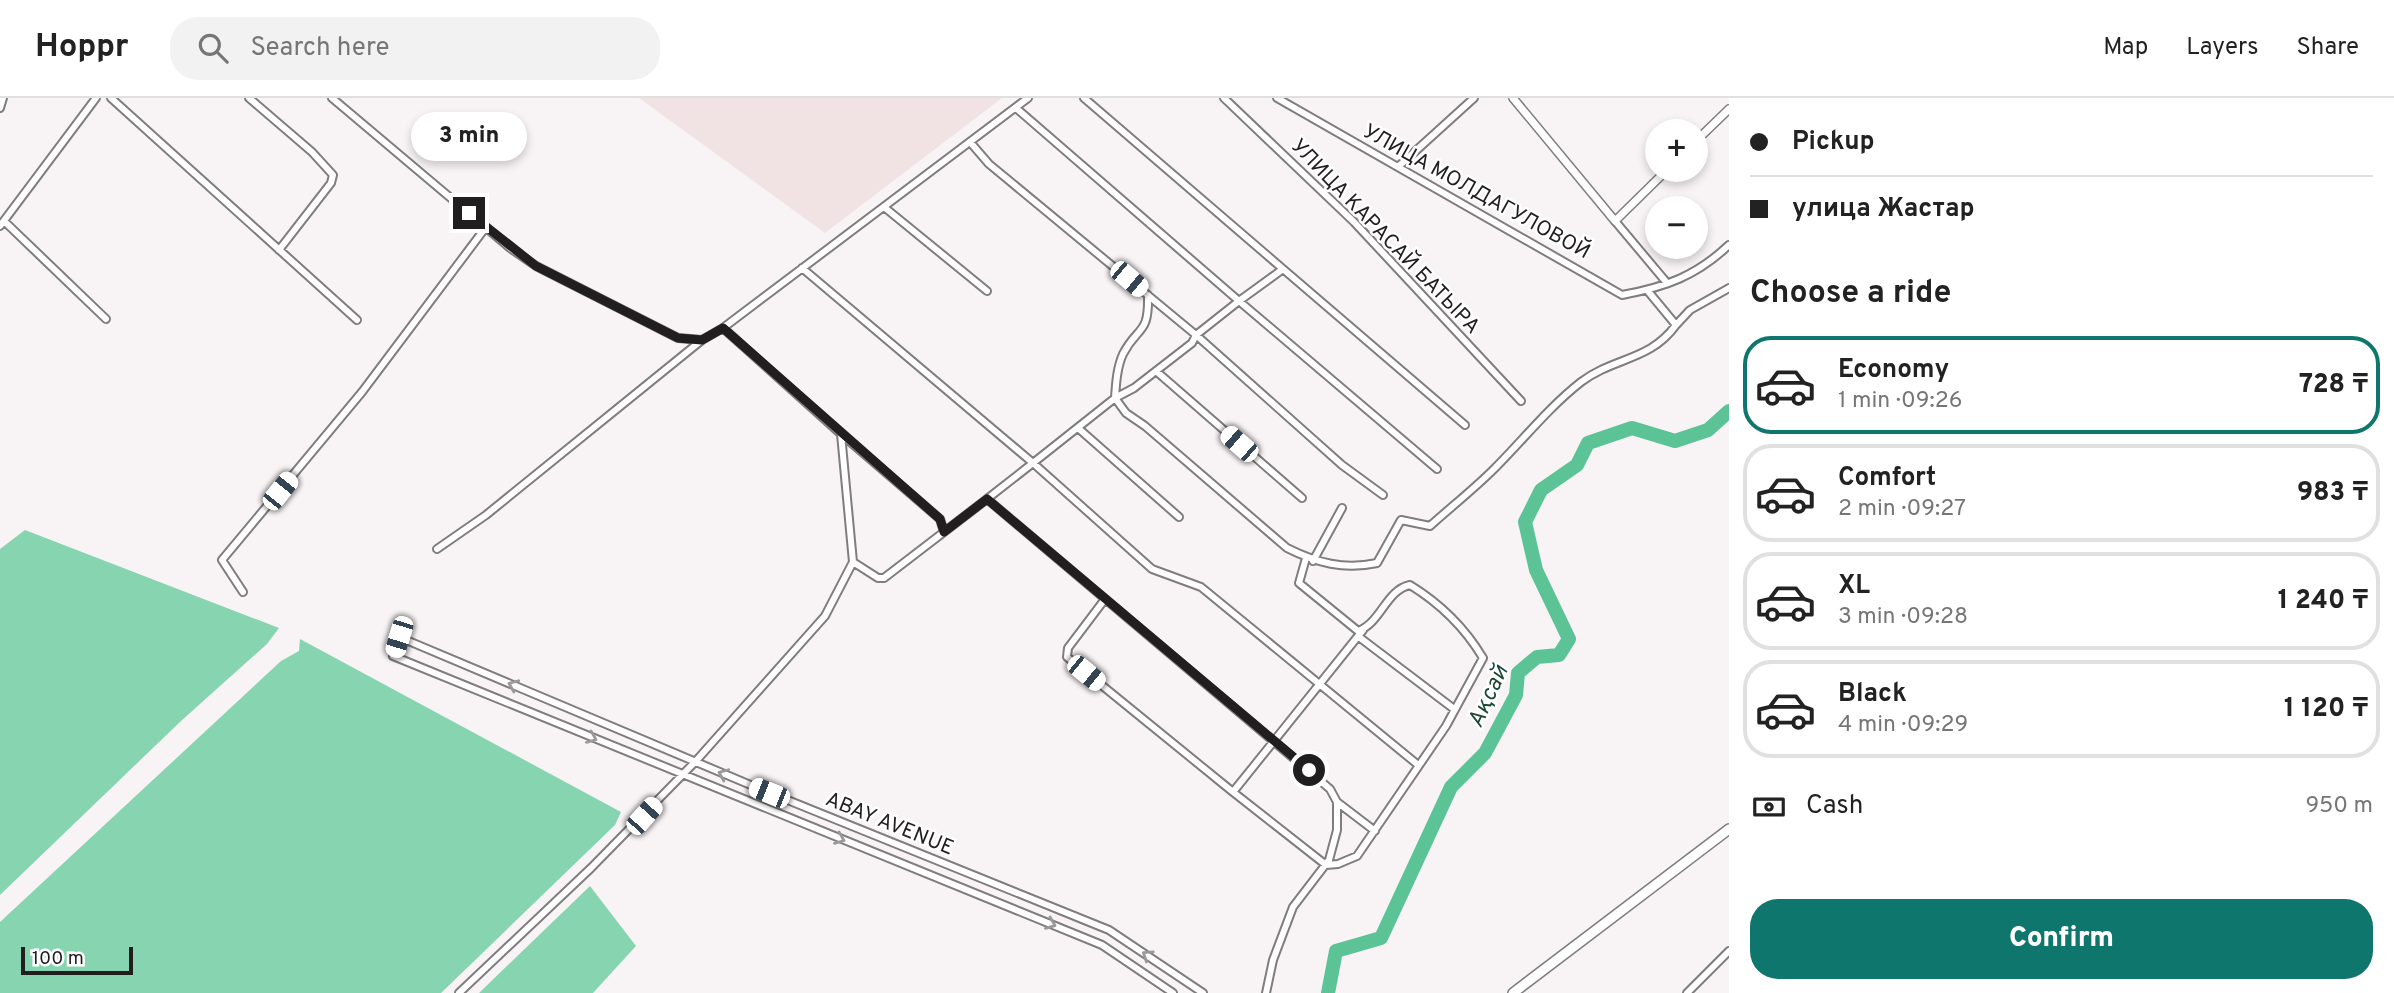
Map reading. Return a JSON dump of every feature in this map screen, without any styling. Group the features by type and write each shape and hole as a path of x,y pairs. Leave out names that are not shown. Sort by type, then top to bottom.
{"main road":[{"path":"1513,993 1729,829"}],"street":[{"path":"0,108 3,98"},
{"path":"96,98 2,223 106,319"},
{"path":"111,98 357,320"},
{"path":"249,98 312,152 333,175 331,184 279,250"},
{"path":"332,98 536,266 678,338 702,340"},
{"path":"437,549 486,515 702,340 723,328 1028,98"},
{"path":"1084,98 1465,425"},
{"name":"УЛИЦА КАРАСАЙ БАТЫРА","path":"1224,98 1354,222 1521,401"},
{"name":"УЛИЦА МОЛДАГУЛОВОЙ","path":"1277,98 1622,295 1647,290"},
{"path":"1399,166 1474,98"},
{"path":"1513,98 1667,283"},
{"path":"1016,107 1358,405 1437,469"},
{"path":"1708,129 1729,109"},
{"path":"970,142 989,164 1149,295 1342,465 1382,495"},
{"path":"1615,221 1655,182"},
{"path":"884,206 987,291"},
{"path":"243,592 222,560 362,392 486,226"},
{"path":"1676,325 1647,290 1698,272 1729,245"},
{"path":"802,268 1033,463 1153,569 1201,587 1318,686 1417,764"},
{"path":"853,562 878,578 884,578 1115,398 1156,371 1192,343 1196,335 1283,269"},
{"path":"1149,295 1149,319 1124,353 1115,398 1126,413 1165,442 1287,548 1309,559 1354,568 1377,563 1385,553 1397,523 1405,519 1430,526 1494,468 1544,412 1577,385 1607,366 1651,350 1690,310 1729,288"},
{"path":"723,328 940,519 944,532"},
{"path":"1156,371 1302,498"},
{"path":"1078,428 1179,517"},
{"path":"459,993 644,816 825,616 853,562 841,434"},
{"path":"987,499 1331,789 1337,802 1336,830 1326,865 1293,907 1273,960 1266,993"},
{"path":"1342,508 1309,559 1299,583 1454,709"},
{"path":"1233,792 1400,587 1410,586 1447,613 1469,635 1483,658 1446,726 1417,764 1357,856 1326,865"},
{"path":"1104,599 1068,648 1067,657 1326,865"},
{"name":"ABAY AVENUE","path":"1173,993 1101,945 393,656 399,637 695,762 1109,930 1203,993"},
{"path":"1337,802 1375,831"},
{"path":"1687,993 1729,951"}],"shaded area":[{"path":"639,98 1002,98 825,233"}],"green space":[{"path":"25,530 279,628 267,644 181,721 0,895 0,549"},
{"path":"300,639 621,812 615,825 441,993 0,993 0,922 281,661 299,651"},
{"path":"590,886 636,946 593,993 479,993"}],"waterway":[{"name":"Ақсай","path":"1328,993 1336,951 1381,938 1451,787 1485,753 1516,695 1518,673 1537,657 1559,655 1569,639 1536,570 1525,522 1541,490 1577,465 1588,443 1632,428 1675,441 1708,430 1729,411"}],"route":[{"path":"469,213 536,266 678,338 702,340 723,328 940,519 944,532 987,499 1309,770"}]}
